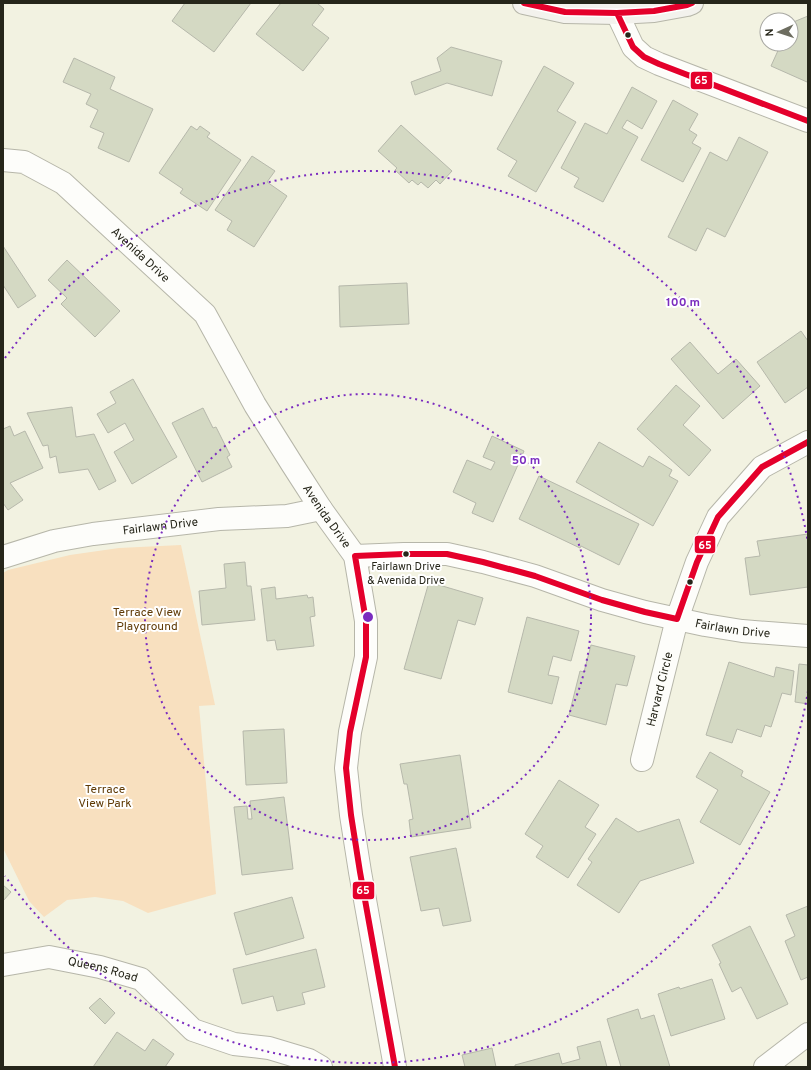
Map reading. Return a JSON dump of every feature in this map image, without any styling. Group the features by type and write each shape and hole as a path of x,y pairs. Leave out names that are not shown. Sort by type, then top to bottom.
{"street":[{"path":"524,3 565,12 617,13 654,10 692,3"},
{"path":"617,13 633,47 644,57 808,121"},
{"name":"Avenida Drive","path":"3,160 24,162 63,183 206,314 255,405 321,509 355,556 366,621 366,657 350,732 346,768 351,815 360,872 396,1067"},
{"name":"Harvard Circle","path":"642,760 677,619 697,562 718,517 762,467 808,442"},
{"name":"Fairlawn Drive","path":"3,557 54,541 93,534 219,519 287,516 321,509"},
{"name":"Fairlawn Drive","path":"355,556 448,554 535,576 602,600 645,612 742,631 808,636"},
{"name":"Queens Road","path":"3,965 49,957 100,967 141,979 193,1030 234,1044 269,1048 309,1060 321,1067"},
{"path":"765,1067 808,1034"}],"green space":[{"name":"Terrace View Park","path":"181,545 215,705 199,706 216,894 148,913 123,901 95,897 67,900 44,917 29,901 3,848 3,573 8,570 70,555 119,548"}],"building":[{"path":"185,3 251,3 214,52 172,21"},
{"path":"281,3 317,3 324,9 312,25 329,38 303,71 256,34"},
{"path":"808,16 807,82 771,66 777,52 799,52 799,20"},
{"path":"451,47 502,61 492,96 447,83 415,95 411,82 441,71 437,58"},
{"path":"74,58 115,77 110,89 153,109 129,162 98,148 104,133 90,127 98,110 86,104 91,94 63,82"},
{"path":"544,66 574,83 557,111 576,122 536,192 508,176 517,161 497,149"},
{"path":"632,87 657,101 642,129 627,120 622,128 638,137 603,202 574,187 579,178 561,168 585,123 607,134"},
{"path":"673,100 698,114 689,130 697,135 692,143 701,148 683,182 641,160"},
{"path":"401,125 452,171 440,184 436,180 428,188 421,182 418,185 412,180 409,183 395,170 397,168 378,151"},
{"path":"191,126 197,130 200,126 210,133 207,137 241,160 207,211 180,193 183,189 159,173"},
{"path":"739,137 768,152 725,237 707,228 696,251 668,237 710,152 727,161"},
{"path":"252,156 275,171 267,182 287,196 254,247 227,230 232,221 215,210"},
{"path":"3,246 36,296 18,308 3,285"},
{"path":"67,260 120,311 95,337 61,304 67,298 48,280"},
{"path":"407,283 409,324 340,327 339,286"},
{"path":"801,331 808,341 808,387 785,403 757,362"},
{"path":"690,342 718,374 736,359 760,386 723,419 671,359"},
{"path":"133,379 177,457 132,484 114,452 134,440 125,423 108,433 97,414 116,403 110,392"},
{"path":"676,385 700,406 683,425 711,450 689,476 637,429"},
{"path":"72,407 76,437 94,434 116,481 99,490 88,469 59,473 56,456 50,458 48,445 43,446 27,413"},
{"path":"203,408 213,428 216,427 230,455 227,457 232,467 202,482 172,423"},
{"path":"10,426 14,436 25,431 43,468 10,483 23,500 8,510 3,503 3,429"},
{"path":"492,436 524,451 493,522 472,513 476,503 453,492 467,460 491,470 495,462 483,457"},
{"path":"599,442 643,467 649,456 672,470 669,476 678,481 653,526 576,482"},
{"path":"539,476 639,524 619,565 581,546 580,548 519,519"},
{"path":"808,534 808,587 750,595 745,558 760,556 757,541"},
{"path":"245,562 247,586 251,586 255,620 202,625 199,591 226,588 224,564"},
{"path":"429,582 483,598 475,625 458,620 441,679 404,669"},
{"path":"275,587 276,599 307,595 308,598 313,597 315,616 310,617 314,646 277,650 275,640 267,641 261,589"},
{"path":"527,617 579,631 571,661 553,656 548,675 559,677 552,704 508,692"},
{"path":"591,645 635,656 627,686 616,684 606,725 569,715 580,671 584,672"},
{"path":"729,662 774,677 776,667 794,671 791,695 782,693 771,727 765,725 761,737 737,729 732,743 706,735"},
{"path":"799,664 808,665 808,704 795,702"},
{"path":"284,729 287,783 246,785 243,731"},
{"path":"710,752 743,771 741,776 770,792 740,845 700,822 718,790 696,777"},
{"path":"460,755 471,828 411,837 409,820 413,819 407,784 404,784 400,764"},
{"path":"559,780 599,805 585,827 596,834 568,878 536,857 543,846 525,834"},
{"path":"284,797 293,869 242,875 234,807 247,806 248,819 252,819 250,801"},
{"path":"616,818 638,832 679,819 694,863 640,881 619,913 577,885 592,862 588,859"},
{"path":"456,848 471,921 443,926 439,908 421,911 410,857"},
{"path":"3,885 11,892 3,901"},
{"path":"292,897 304,938 246,955 234,913"},
{"path":"808,906 808,977 801,980 785,941 795,936 786,915"},
{"path":"750,926 788,1004 757,1019 741,987 732,992 719,964 721,963 712,945"},
{"path":"316,949 325,987 302,993 305,1004 277,1011 273,996 242,1004 233,969"},
{"path":"712,979 725,1019 671,1036 658,994"},
{"path":"100,998 115,1013 105,1024 89,1008"},
{"path":"638,1009 641,1019 654,1015 670,1067 621,1067 607,1019"},
{"path":"117,1032 145,1051 153,1039 174,1054 165,1067 93,1067"},
{"path":"600,1041 607,1067 515,1067 515,1065 559,1053 562,1064 580,1059 577,1047"},
{"path":"492,1048 496,1067 465,1067 462,1055"}],"transit line":[{"name":"65","path":"524,3 565,12 617,13 654,11 692,3"},
{"name":"65","path":"617,13 633,47 644,57 808,121"},
{"name":"65","path":"395,1067 360,872 351,815 346,768 350,732 366,657 366,621 355,556 447,554 535,576 602,600 677,619 697,562 718,517 762,467 808,442"}],"place":[{"name":"Fairlawn Drive & Avenida Drive","path":"406,554"}],"park label":[{"name":"Terrace View Playground","path":"147,619"}]}
